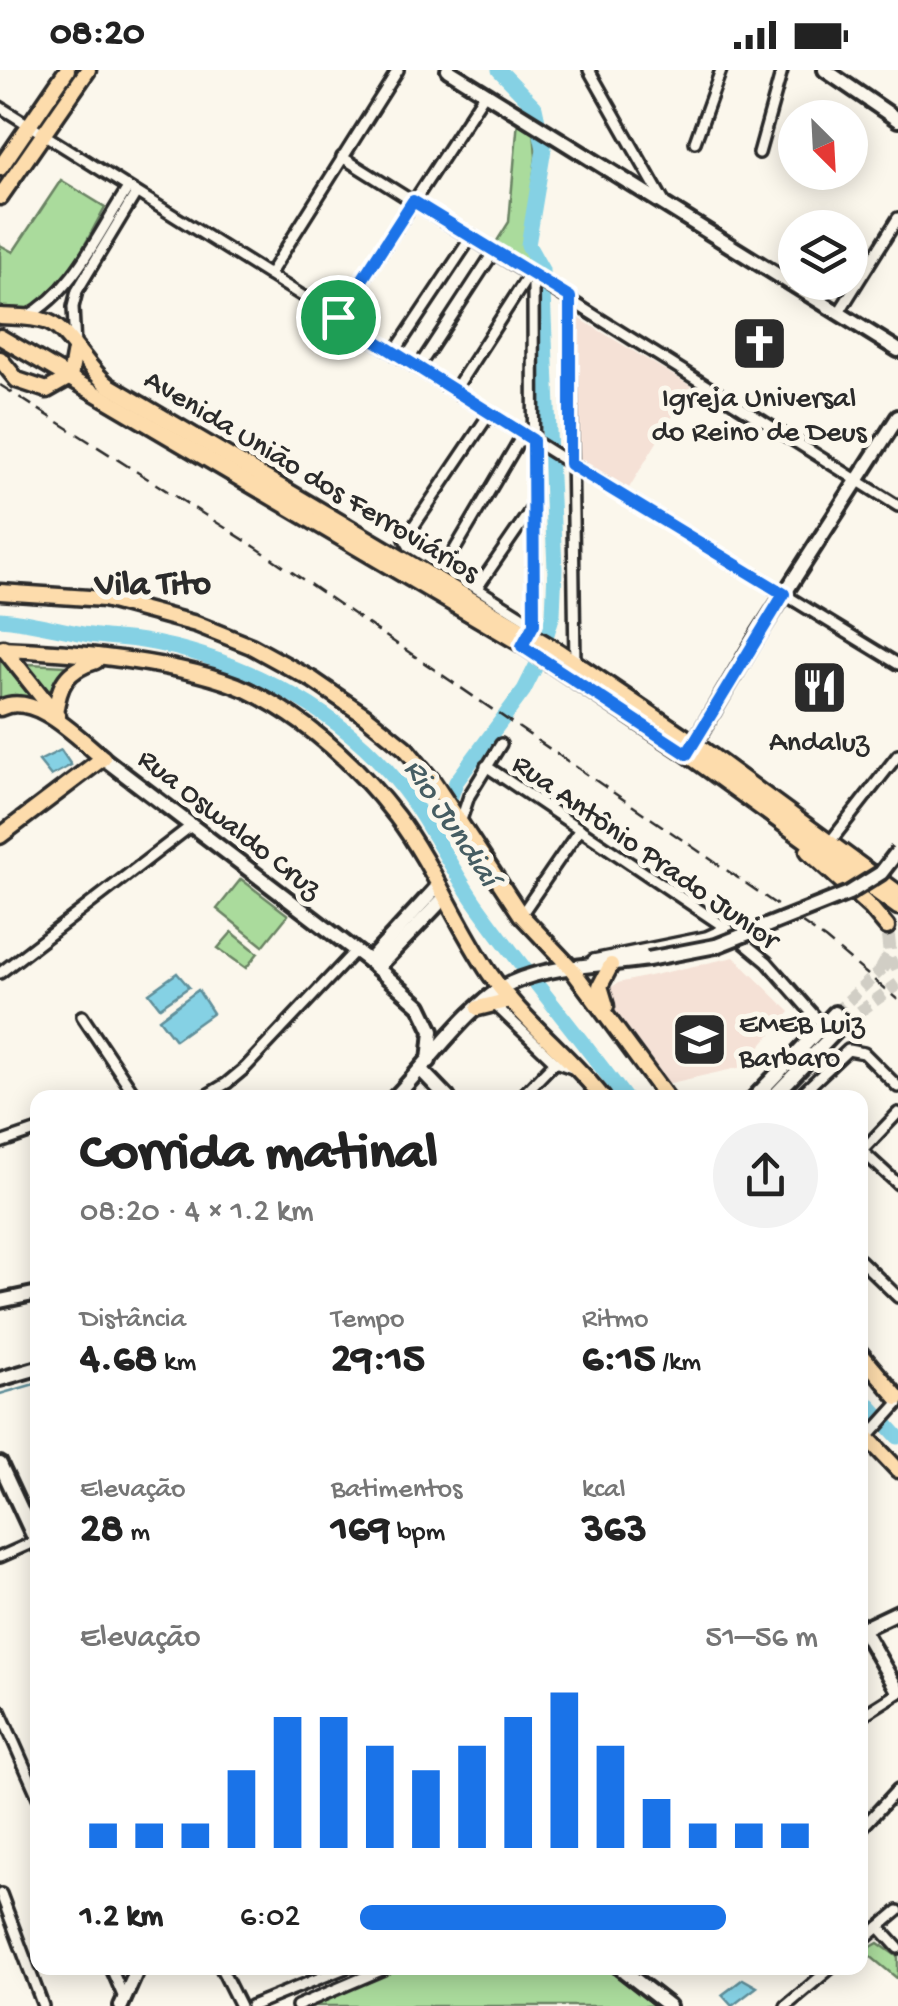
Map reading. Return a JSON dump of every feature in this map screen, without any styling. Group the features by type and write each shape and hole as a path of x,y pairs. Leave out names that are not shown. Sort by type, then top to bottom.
{"main road":[{"path":"0,168 67,70"},
{"path":"0,197 88,70"},
{"path":"448,70 898,350"},
{"path":"826,70 898,120"},
{"name":"Avenida União dos Ferroviários","path":"0,316 26,317 56,326 108,386 530,638 898,891"},
{"name":"Avenida União dos Ferroviários","path":"0,337 530,638"},
{"path":"0,359 17,380 47,390 70,377 75,350"},
{"path":"691,748 784,594 898,418"},
{"path":"0,592 104,600 196,624 251,646 313,680 364,715 406,749 434,783 522,915 570,968 662,1090"},
{"path":"1,647 108,658 200,674 246,690 292,716 337,750 399,820 441,892 508,991 597,1090"},
{"path":"1,647 71,731"},
{"path":"55,714 60,684 74,668 108,658"},
{"name":"Avenida União dos Ferroviários","path":"555,658 576,664 691,748 749,798 898,906"},
{"name":"Rua Oswaldo Cruz","path":"0,708 23,703 71,731 373,964 420,1006 432,1031 425,1066"},
{"path":"0,836 103,758"},
{"path":"749,798 887,927"},
{"path":"402,1090 478,1008 508,991 554,971 716,946 849,893 881,874 898,851"},
{"path":"898,876 898,891"},
{"path":"373,964 441,892"},
{"path":"611,965 604,976 601,994 618,1030"},
{"path":"478,1008 494,1004 508,991"},
{"path":"763,1090 840,1018 779,1090"},
{"path":"425,1066 442,1090"},
{"path":"2,1299 30,1294"},
{"path":"868,1364 897,1403"},
{"path":"0,1379 30,1370"},
{"path":"868,1439 898,1470"},
{"path":"0,1464 30,1530"},
{"path":"868,1625 898,1612"},
{"path":"868,1640 898,1692"},
{"path":"122,2002 135,1975"},
{"path":"629,1975 669,2006"}],"street":[{"path":"269,275 398,70"},
{"path":"589,70 668,208"},
{"path":"695,142 721,70"},
{"path":"758,154 782,70"},
{"path":"338,317 485,93"},
{"path":"0,107 898,664"},
{"path":"342,157 898,506"},
{"path":"26,317 44,307 67,285 132,191"},
{"path":"75,350 76,292 132,191"},
{"path":"838,314 898,218"},
{"path":"394,353 472,236"},
{"path":"418,368 495,250"},
{"path":"454,391 534,276"},
{"path":"530,638 537,443 534,276"},
{"path":"565,295 576,664"},
{"path":"490,413 407,535 409,546 477,588 530,638"},
{"path":"444,568 523,434"},
{"path":"477,588 532,506"},
{"path":"456,817 501,744"},
{"path":"830,842 898,755"},
{"name":"Rua Antônio Prado Junior","path":"486,766 726,928 766,962 818,1020"},
{"path":"0,974 191,826"},
{"path":"522,915 580,830"},
{"path":"570,968 624,952 706,937 726,928"},
{"path":"213,1090 245,1068 355,951"},
{"path":"494,1004 555,1062 572,1068 592,1084"},
{"path":"82,1016 131,1090"},
{"path":"805,1090 848,1050 864,1053 898,1086"},
{"path":"528,1090 555,1062"},
{"path":"868,1145 898,1113"},
{"path":"0,1143 30,1133"},
{"path":"868,1158 898,1184"},
{"path":"868,1268 898,1296"},
{"path":"868,1433 897,1403"},
{"path":"0,1557 30,1545"},
{"path":"868,1713 898,1692"},
{"path":"0,1711 30,1779"},
{"path":"868,1821 898,1789"},
{"path":"1,1894 30,1973"},
{"path":"868,1936 898,1910"},
{"path":"879,1927 898,1948"},
{"path":"31,1975 42,2006"},
{"path":"113,1975 122,2002"},
{"path":"224,1975 240,2006"},
{"path":"251,2006 328,1975"},
{"path":"297,2006 370,1975"},
{"path":"786,2006 823,1975"}],"shaded area":[{"path":"577,317 691,386 629,488 580,459"},
{"name":"EMEB Luiz Barbaro","path":"734,957 790,1012 742,1067 666,1084 614,1009 610,988"}],"green space":[{"path":"518,120 534,128 536,157 524,248 537,269 495,244 509,222"},
{"path":"61,180 105,207 74,264 54,291 31,308 0,310 0,245 13,252"},
{"path":"0,658 43,705 20,695 0,699"},
{"path":"26,666 67,666 56,679 50,696"},
{"path":"241,879 288,915 263,946 217,909"},
{"path":"232,932 258,953 246,968 218,948"},
{"path":"878,1943 898,1957 898,1979 868,1954 868,1949"},
{"path":"379,1975 618,1975 655,2006 308,2006"}],"water":[{"path":"61,750 71,765 51,776 39,761"},
{"path":"177,973 189,987 160,1007 149,993"},
{"path":"198,990 213,1013 175,1040 159,1019"},
{"path":"743,1979 757,1987 732,2006 722,1995"}],"waterway":[{"path":"437,838 456,782 524,690 539,660 553,614 555,569 542,270 528,245 544,149 535,107 499,70"},
{"name":"Rio Jundiaí","path":"0,619 143,641 210,658 276,686 337,724 401,786 476,904 619,1090"},
{"path":"0,1394 30,1385"},
{"name":"Rio Jundiaí","path":"868,1404 898,1437"}],"tunnel":[{"path":"882,969 890,955 887,927"},
{"path":"835,1013 882,969 898,962"},
{"path":"845,1022 898,984"}],"railway":[{"path":"0,385 257,548 825,939 898,1000"}],"place":[{"name":"Igreja Universal do Reino de Deus","path":"759,343"},
{"name":"Andaluz","path":"819,688"},
{"name":"EMEB Luiz Barbaro","path":"700,1039"}],"district":[{"name":"Vila Tito","path":"153,581"}],"route":[{"path":"413,201 570,297 570,464 784,594 687,754 522,646 534,624 533,440 338,317 413,201"}]}
